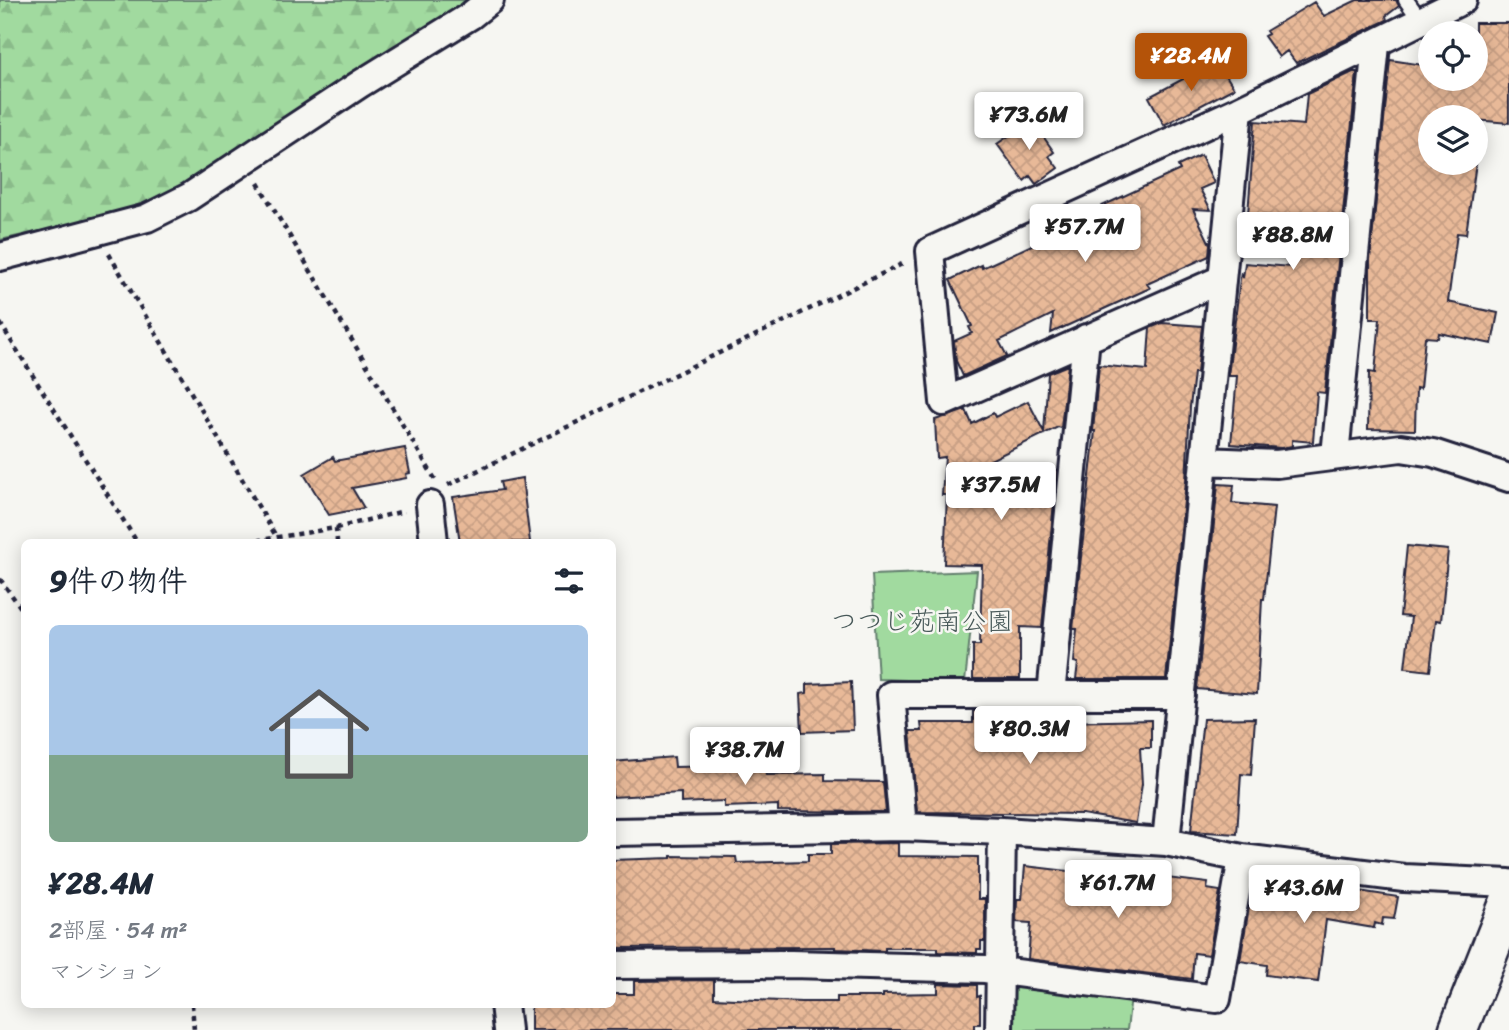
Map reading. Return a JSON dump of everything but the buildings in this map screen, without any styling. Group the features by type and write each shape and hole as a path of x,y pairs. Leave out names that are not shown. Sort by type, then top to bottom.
{"street":[{"path":"0,257 147,218 189,197 360,84 470,16 490,0"},
{"path":"1421,21 1463,0"},
{"path":"1222,279 944,402 930,251 1239,110 1418,23"},
{"path":"1335,455 1376,45"},
{"path":"1166,842 1239,110"},
{"path":"1051,695 1086,338"},
{"path":"1204,461 1277,464 1401,448 1433,453 1509,478"},
{"path":"430,505 435,539"},
{"path":"903,827 891,695 1181,695"},
{"path":"616,832 903,827 1002,831 1166,842 1242,858 1404,878 1509,883"},
{"path":"999,1030 1002,831"},
{"path":"616,965 791,964 985,968 1217,999 1242,858"},
{"path":"1458,1030 1509,902"},
{"path":"505,1008 508,1030"}],"lane":[{"path":"1406,0 1421,21"}],"path":[{"path":"244,161 440,489 930,251"},
{"path":"96,232 277,538"},
{"path":"0,323 135,539"},
{"path":"270,539 336,528 430,505"},
{"path":"336,528 337,539"},
{"path":"0,579 21,608"},
{"path":"192,1008 194,1030"}],"green space":[{"path":"0,0 473,0 255,136 147,208 0,240"},
{"name":"つつじ苑南公園","path":"977,571 965,682 878,679 872,575"},
{"path":"1022,983 1131,996 1127,1030 1012,1030 1012,990"}]}
